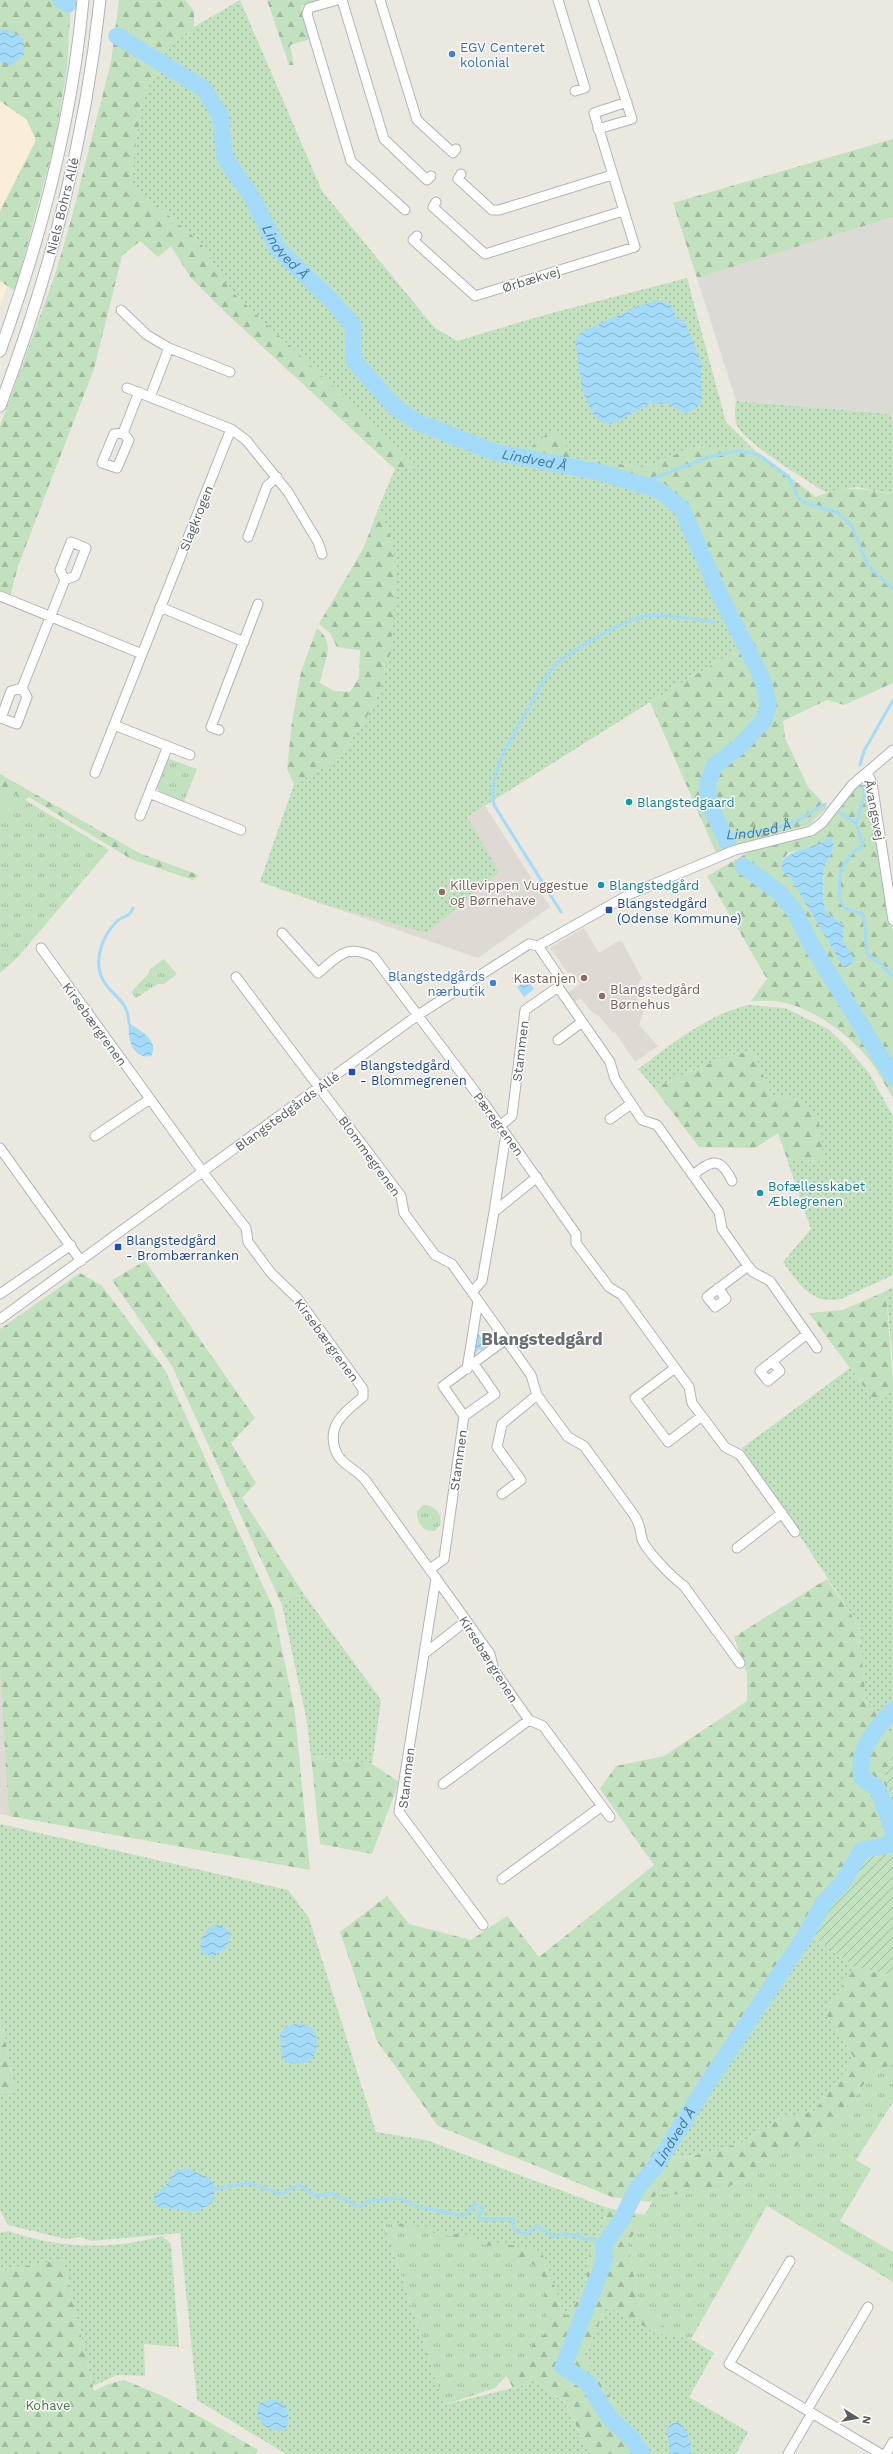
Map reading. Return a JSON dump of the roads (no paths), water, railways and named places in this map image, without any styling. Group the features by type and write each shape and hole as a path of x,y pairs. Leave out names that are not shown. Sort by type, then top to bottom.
{"street":[{"name":"Niels Bohrs Allé","path":"0,351 17,303 42,222 57,159 71,91 83,0"},
{"name":"Niels Bohrs Allé","path":"0,406 17,360 65,204 84,120 92,70 100,0"},
{"path":"337,0 309,8 307,14 351,161 405,210"},
{"path":"342,0 384,140 427,180 431,176"},
{"path":"380,0 417,120 453,153 456,149"},
{"path":"558,0 585,88 575,91"},
{"path":"593,0 632,119 598,130"},
{"name":"Ørbækvej","path":"417,236 413,240 475,296 635,247 594,113 627,102"},
{"path":"461,174 458,179 492,210 499,210 612,175"},
{"path":"436,202 433,207 485,254 623,211"},
{"path":"121,310 147,335 169,348 230,372"},
{"path":"150,397 169,348"},
{"path":"213,365 216,356"},
{"path":"127,388 231,429 246,440 277,477 318,542 322,554"},
{"path":"123,433 139,392"},
{"name":"Slagkrogen","path":"95,773 231,429"},
{"path":"248,537 267,486 277,477"},
{"path":"22,688 65,580"},
{"path":"0,596 142,654"},
{"path":"220,730 211,727 258,604"},
{"path":"160,607 244,642"},
{"path":"114,725 190,755"},
{"path":"140,816 168,746"},
{"name":"Blangstedgårds Allé","path":"0,1319 418,1015 529,944 538,946 630,894 734,850 811,831 826,818 838,801 867,772 893,750"},
{"name":"Åvangsvej","path":"867,772 872,783 893,920"},
{"path":"149,793 241,830"},
{"name":"Pæregrenen","path":"282,933 318,973 342,953 352,949 374,957 506,1134 576,1234 576,1243 586,1257 608,1287 622,1295 689,1387 692,1403 725,1447 740,1455 795,1532"},
{"path":"538,946 560,978 558,987 610,1062 615,1079 642,1120 657,1125 719,1212 722,1229 752,1272 770,1281 817,1348"},
{"name":"Kirsebærgrenen","path":"41,948 203,1172 246,1228 248,1242 271,1273 297,1298 363,1389 363,1397 338,1418 333,1441 335,1450 349,1468 363,1477 430,1569 490,1654 494,1670 529,1720 543,1726 610,1817"},
{"name":"Blommegrenen","path":"236,977 401,1196 404,1213 435,1255 452,1264 531,1375 537,1395 568,1437 584,1446 639,1521 642,1540 672,1577 684,1586 740,1663"},
{"name":"Stammen","path":"500,1126 512,1116 525,1010 558,987"},
{"path":"558,1040 582,1022"},
{"path":"95,1136 150,1099"},
{"path":"610,1119 631,1104"},
{"path":"472,1292 482,1281 506,1134"},
{"path":"0,1148 81,1260"},
{"path":"693,1175 708,1163 715,1162 724,1167 732,1181"},
{"path":"494,1212 537,1178"},
{"path":"0,1294 71,1245"},
{"path":"718,1288 748,1266"},
{"path":"470,1367 478,1301"},
{"path":"772,1362 807,1334"},
{"name":"Stammen","path":"430,1569 444,1560 464,1416 443,1386 506,1339"},
{"name":"Stammen","path":"464,1416 495,1394 470,1367"},
{"path":"675,1368 635,1398 668,1442 702,1416"},
{"path":"502,1494 521,1480 497,1447 502,1424 537,1395"},
{"path":"737,1548 782,1513"},
{"name":"Stammen","path":"436,1578 399,1812 483,1925"},
{"path":"424,1654 466,1621"},
{"path":"443,1784 529,1720"},
{"path":"502,1879 602,1806"},
{"path":"790,2261 729,2364 881,2454"},
{"path":"788,2454 868,2307"},
{"path":"886,2454 893,2442"}],"water":[{"path":"0,29 10,31 24,39 24,55 10,66 0,62"},
{"path":"659,300 672,306 677,320 684,319 701,362 701,404 693,410 685,413 668,404 651,403 617,422 609,424 600,421 592,413 583,392 575,341 580,333 638,306"},
{"path":"831,836 833,841 833,849 824,870 824,905 828,913 843,925 843,941 855,960 847,967 843,967 791,879 782,871 781,862 792,853 818,844"},
{"path":"527,979 534,989 524,997 517,987"},
{"path":"129,1023 148,1036 153,1045 151,1056 145,1056 135,1051 130,1041"},
{"path":"477,1332 487,1346 481,1350 479,1349 473,1356"},
{"path":"213,1925 224,1926 231,1935 226,1949 212,1957 201,1952 201,1948 205,1934"},
{"path":"298,2023 313,2028 317,2045 316,2052 309,2061 295,2064 286,2062 282,2058 280,2034 286,2026"},
{"path":"187,2168 211,2179 215,2189 213,2202 196,2212 157,2207 154,2196 169,2182 174,2171"},
{"path":"274,2399 283,2404 288,2412 289,2416 285,2430 279,2431 268,2428 263,2424 258,2415 260,2403"},
{"path":"679,2422 689,2436 691,2454 670,2454 667,2430 670,2424"}],"waterway":[{"name":"Lindved Å","path":"61,0 68,4"},
{"name":"Lindved Å","path":"117,36 204,89 220,115 225,158 253,199 278,249 334,303 353,326 354,361 395,407 417,422 494,452 599,472 659,490 682,509 719,593 758,670 764,684 768,705 764,720 740,746 715,765 708,782 708,802 728,843"},
{"path":"639,484 708,457 737,451 759,455 788,476 799,499 806,503 838,513 851,525 868,566 893,589"},
{"path":"561,912 494,805 493,792 495,778 510,740 551,670 568,655 595,638 624,623 645,616 671,616 715,622"},
{"path":"860,765 864,751 893,700"},
{"path":"856,823 865,794 863,787"},
{"name":"Lindved Å","path":"723,834 752,833 781,827 799,820 825,804"},
{"name":"Lindved Å","path":"841,813 856,823 863,845 850,855 840,872 839,899 845,908 862,914 865,922 867,954 881,964 893,977"},
{"path":"743,866 780,893 795,912 812,946 893,1077"},
{"path":"129,1023 128,1015 123,1004 103,980 100,973 99,957 103,941 107,934 117,921 128,915 133,908"},
{"name":"Lindved Å","path":"893,1710 868,1741 864,1750 861,1768 862,1778 878,1789 893,1830"},
{"name":"Lindved Å","path":"642,2454 634,2441 610,2418 587,2382 563,2367 604,2262 604,2245 622,2219 637,2188 656,2166 709,2081 805,1936 824,1902 842,1883 862,1850 889,1845 893,1838"},
{"path":"215,2189 249,2183 281,2194 299,2185 316,2196 331,2193 360,2207 367,2201 399,2198 415,2206 464,2216 475,2204 483,2209 478,2215 479,2219 514,2219 513,2226 516,2232 527,2234 536,2226 553,2236 562,2234 579,2236 585,2240 593,2238 604,2245"}],"place":[{"name":"EGV Centeret kolonial","path":"452,54"},
{"name":"Blangstedgaard","path":"629,802"},
{"name":"Blangstedgård","path":"601,885"},
{"name":"Killevippen Vuggestue og Børnehave","path":"442,892"},
{"name":"Blangstedgård (Odense Kommune)","path":"609,910"},
{"name":"Kastanjen","path":"584,978"},
{"name":"Blangstedgårds nærbutik","path":"493,983"},
{"name":"Blangstedgård Børnehus","path":"602,996"},
{"name":"Blangstedgård - Blommegrenen","path":"352,1072"},
{"name":"Bofællesskabet Æblegrenen","path":"760,1193"},
{"name":"Blangstedgård - Brombærranken","path":"118,1247"}],"district":[{"name":"Blangstedgård","path":"542,1339"}],"park label":[{"name":"Kohave","path":"48,2405"}]}
